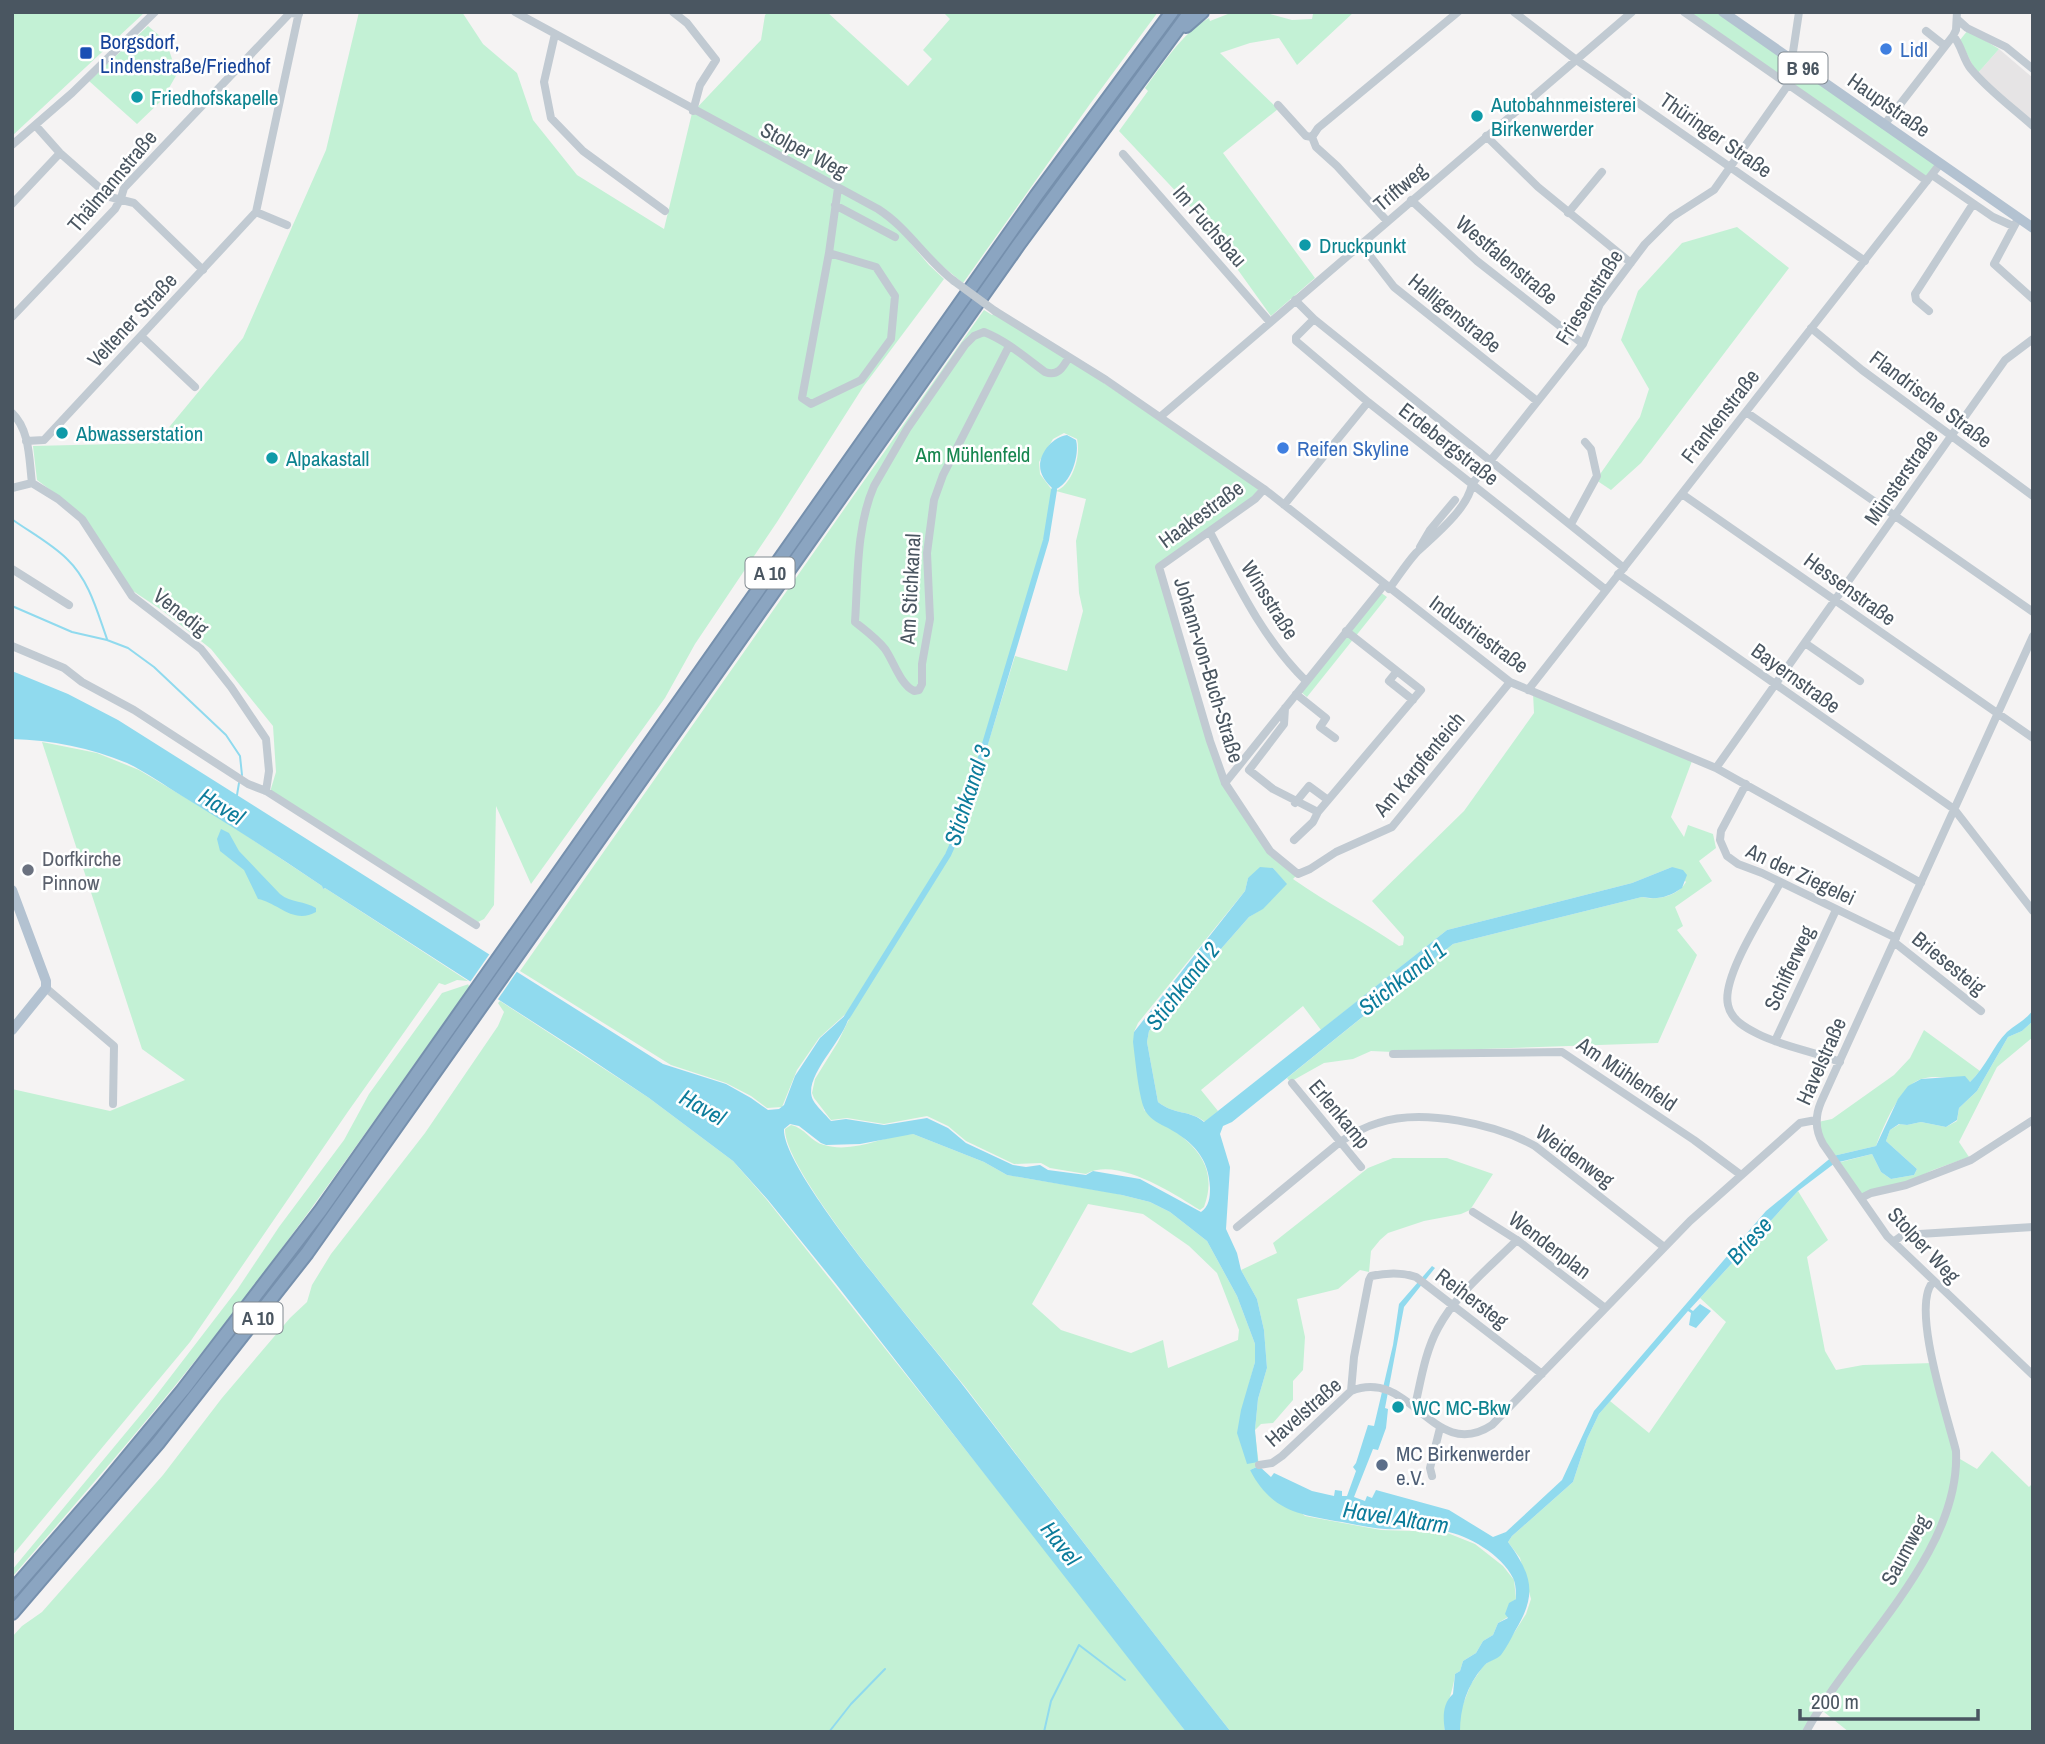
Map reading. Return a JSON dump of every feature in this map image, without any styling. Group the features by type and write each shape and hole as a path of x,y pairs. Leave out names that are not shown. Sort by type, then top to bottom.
{"highway":[{"name":"A 10","path":"12,1591 132,1452 268,1281 471,999 1036,196 1170,12"},
{"name":"A 10","path":"12,1613 135,1471 258,1317 361,1179 960,327 1190,12"},
{"path":"1158,54 1202,12"}],"main road":[{"name":"Hauptstraße","path":"1723,12 1940,164 2016,223 2031,224"},
{"path":"12,890 46,981 46,988 12,1030"}],"street":[{"path":"12,145 36,126 155,12"},
{"name":"Stolper Weg","path":"515,12 893,219 930,261 954,281 1055,349"},
{"path":"673,12 687,23 716,60 700,85 694,111"},
{"path":"1312,137 1318,128 1458,12"},
{"name":"Thüringer Straße","path":"1514,12 1575,59 1865,261"},
{"name":"Triftweg","path":"1160,417 1632,12"},
{"name":"Hauptstraße","path":"1684,12 1929,178 1997,220 2016,223"},
{"name":"Friesenstraße","path":"1225,783 1346,631 1414,555 1437,535 1470,493 1472,484 1490,460 1583,344 1600,304 1649,239 1672,218 1714,190 1788,85 1799,12"},
{"name":"Thälmannstraße","path":"12,317 115,209 124,188 290,13 299,13"},
{"path":"287,225 256,212 299,13"},
{"path":"1884,125 1956,30 1957,15"},
{"path":"1957,15 1967,28 2006,47 2033,69"},
{"path":"1926,31 1945,46"},
{"path":"555,34 544,82 551,118 583,151 665,211"},
{"path":"1952,36 1972,71 2033,126"},
{"path":"1278,105 1306,136 1312,137"},
{"path":"36,126 60,152 110,197 134,203 203,270"},
{"path":"1486,136 1567,213 1631,262"},
{"path":"1312,137 1320,152 1337,166 1387,220"},
{"path":"12,204 60,152"},
{"name":"Im Fuchsbau","path":"1123,153 1270,322"},
{"name":"Frankenstraße","path":"1528,690 1940,164"},
{"path":"1567,213 1602,172"},
{"path":"829,253 876,267 895,296 891,339 861,380 811,404 802,398 829,253 838,188"},
{"name":"Westfalenstraße","path":"1411,200 1477,261 1583,344"},
{"path":"1930,311 1916,300 1915,294 1973,204"},
{"path":"835,205 895,237"},
{"name":"Veltener Straße","path":"26,437 44,439 256,212"},
{"path":"2016,223 1993,264 2033,299"},
{"name":"Halligenstraße","path":"1360,243 1394,287 1537,401"},
{"name":"Erdebergstraße","path":"1295,300 1314,319 1571,524 1621,571"},
{"name":"Erdebergstraße","path":"1314,319 1296,337 1296,341 1368,402 1606,590"},
{"name":"Flandrische Straße","path":"1811,328 1863,370 2033,496"},
{"name":"Am Stichkanal","path":"1009,345 936,493 927,553 929,629 922,664 922,684 919,690 914,691 907,687 886,651 873,635 855,622 862,534 869,497 881,471 969,340 984,332 1009,345 1050,374 1059,371 1069,357"},
{"path":"141,336 195,387"},
{"name":"Münsterstraße","path":"1716,768 2005,360 2033,340"},
{"name":"Industriestraße","path":"1055,349 1264,489 1510,682 1716,768 1921,883"},
{"path":"1284,505 1368,402"},
{"path":"1746,412 2033,612"},
{"path":"12,413 18,419 26,437 32,483 12,488"},
{"path":"1571,524 1597,476 1591,449 1585,442"},
{"name":"Venedig","path":"32,483 58,499 82,519 132,596 201,649 231,687 266,739 269,771 266,791"},
{"name":"Haakestraße","path":"1159,567 1255,499 1264,489"},
{"name":"Hessenstraße","path":"1682,494 2033,738"},
{"name":"Friesenstraße","path":"1414,555 1430,530 1455,500"},
{"name":"Winsstraße","path":"1210,532 1254,615 1306,681"},
{"name":"Johann-von-Buch-Straße","path":"1159,567 1225,783"},
{"path":"12,569 69,605"},
{"name":"Bayernstraße","path":"1621,571 1777,684 1779,689 1954,809 2032,909"},
{"path":"1294,840 1312,822 1421,690 1346,631"},
{"name":"Havelstraße","path":"1259,1465 1277,1460 1351,1391 1365,1387 1391,1391 1415,1406 1440,1428 1460,1435 1482,1431 1492,1425 1664,1247 1800,1123 1816,1120 1818,1110 2033,636"},
{"path":"1805,643 1860,681"},
{"path":"12,646 64,668 82,682 134,710 248,785 266,791 476,925"},
{"path":"1397,671 1389,681 1413,700"},
{"name":"Am Karpfenteich","path":"1225,783 1270,851 1298,874 1336,852 1392,827 1510,682"},
{"path":"1296,694 1326,718 1320,727 1335,738"},
{"path":"1285,708 1284,724 1249,770 1273,789 1318,812"},
{"name":"An der Ziegelei","path":"1746,784 1721,831 1721,847 1732,860 1895,940"},
{"path":"1296,803 1309,786 1328,800"},
{"path":"1780,883 1734,970 1727,999 1728,1006 1736,1020 1758,1034 1840,1062"},
{"name":"Schifferweg","path":"1775,1041 1836,910"},
{"name":"Briesesteig","path":"1895,940 1981,1012"},
{"path":"46,988 114,1046 113,1104"},
{"name":"Am Mühlenfeld","path":"1393,1054 1562,1052 1694,1140 1741,1175"},
{"name":"Erlenkamp","path":"1292,1083 1361,1167"},
{"name":"Weidenweg","path":"1237,1227 1357,1131 1405,1118 1450,1120 1516,1135 1556,1161 1664,1247"},
{"name":"Stolper Weg","path":"1816,1120 1819,1138 1893,1242 2033,1375"},
{"path":"1861,1198 1946,1170 1979,1155 2033,1120"},
{"name":"Wendenplan","path":"1473,1212 1517,1240 1605,1308"},
{"path":"1893,1242 1903,1235 2033,1227"},
{"path":"1415,1406 1432,1341 1453,1306 1517,1240"},
{"name":"Reihersteg","path":"1351,1391 1354,1357 1371,1276 1406,1274 1418,1279 1542,1374"},
{"name":"Saumweg","path":"1806,1732 1822,1702 1879,1628 1934,1543 1948,1506 1956,1451 1925,1324 1926,1290 1933,1282"},
{"path":"1432,1476 1430,1468 1440,1428"}],"shaded area":[{"path":"1999,49 2033,78 2033,123 1977,74"}],"green space":[{"path":"12,12 145,12 12,136"},
{"path":"359,12 462,12 483,44 517,73 533,120 577,175 664,229 692,113 761,40 765,15 768,12 827,12 908,86 932,59 923,50 950,19 943,12 1158,12 963,283 902,233 944,279 863,387 695,644 665,698 531,884 496,806 494,905 484,919 478,922 270,792 276,772 273,726 211,649 133,591 69,504 37,480 33,446 156,443 243,338 326,150"},
{"path":"1233,12 1263,12 1292,20 1312,19 1313,14 1354,12 1297,65 1279,38 1250,43 1220,53 1278,109 1223,153 1315,278 1271,316 1200,217 1119,131 1148,91 1145,88 1182,40 1209,18 1210,21"},
{"path":"1679,12 1716,12 1794,65 1786,87"},
{"path":"148,26 166,41 177,74 162,100 137,124 89,81"},
{"path":"1968,30 1999,49 1977,74 1960,40"},
{"path":"1796,66 1937,165 1923,182 1789,85"},
{"path":"1737,227 1789,268 1641,463 1611,490 1596,480 1640,417 1649,389 1621,340 1638,291 1682,243"},
{"path":"984,310 992,315 995,313 1069,359 1259,489 1158,570 1208,742 1254,830 1297,875 1293,879 1319,896 1399,946 1403,945 1404,937 1372,901 1464,811 1534,713 1533,693 1692,761 1671,817 1684,837 1688,825 1713,834 1716,848 1699,861 1712,881 1675,907 1683,926 1677,930 1697,955 1658,1043 1371,1051 1353,1059 1324,1063 1290,1082 1287,1078 1453,944 1642,897 1667,896 1678,891 1686,882 1672,867 1632,883 1447,930 1321,1030 1303,1006 1201,1090 1218,1111 1205,1122 1170,1109 1158,1102 1147,1042 1149,1031 1249,917 1262,909 1286,884 1273,868 1248,878 1245,891 1138,1023 1134,1032 1144,1110 1183,1138 1203,1160 1208,1174 1208,1189 1204,1207 1200,1210 1161,1187 1129,1173 1099,1170 1086,1174 1050,1168 1041,1163 1014,1164 966,1141 948,1126 927,1116 884,1124 847,1118 831,1120 812,1093 815,1079 853,1011 957,843 970,811 975,786 1015,656 1067,671 1083,611 1079,593 1076,541 1086,499 1056,491 1071,476 1078,453 1077,439 1064,433 1053,439 1039,462 1040,474 1052,490 1044,539 966,808 947,855 850,1010 819,1038 797,1070 782,1107 767,1108 726,1083 671,1065 520,971"},
{"path":"1380,592 1387,597 1307,697 1300,691"},
{"path":"42,742 97,753 139,770 226,822 323,889 468,981 457,980 445,985 439,983 190,1342 12,1556 12,1089 110,1111 185,1080 142,1049"},
{"path":"472,983 246,1296 161,1403 12,1577 12,1570 148,1406 237,1290 279,1227 344,1140 369,1094 442,993"},
{"path":"500,1001 649,1098 733,1161 767,1200 1085,1600 1186,1732 12,1732 12,1637 42,1612 163,1475 222,1398 290,1318 307,1302 312,1285 331,1254 425,1133 498,1026 504,1012 498,1003"},
{"path":"2033,1021 2033,1037 1997,1067 1959,1142 1969,1157 1900,1186 1861,1196 1837,1163 1872,1154 1881,1172 1891,1179 1914,1175 1917,1169 1886,1141 1890,1130 1900,1124 1921,1122 1946,1127 1957,1121 1959,1108 1977,1091 2008,1037 2022,1031"},
{"path":"1924,1030 1980,1071 1970,1082 1933,1077 1913,1083 1893,1108 1876,1146 1833,1156 1820,1137 1818,1122 1832,1119 1894,1075 1910,1058"},
{"path":"791,1125 819,1143 835,1147 858,1146 913,1134 984,1162 1007,1175 1114,1193 1150,1202 1170,1212 1207,1241 1237,1296 1255,1344 1255,1362 1249,1384 1259,1466 1250,1470 1305,1516 1381,1530 1445,1532 1475,1544 1503,1566 1514,1580 1516,1599 1509,1604 1508,1617 1498,1623 1493,1635 1483,1641 1476,1653 1463,1661 1460,1671 1455,1674 1445,1717 1445,1732 1231,1732 966,1388 862,1259 808,1183 791,1151 785,1129","holes":["1088,1204 1143,1214 1189,1246 1217,1273 1239,1330 1238,1340 1168,1368 1163,1340 1131,1353 1061,1330 1032,1304"]},
{"path":"1393,1158 1447,1158 1493,1174 1470,1210 1388,1233 1371,1251 1369,1272 1360,1270 1338,1289 1297,1299 1305,1337 1303,1370 1293,1381 1293,1400 1273,1423 1261,1424 1255,1430 1258,1399 1267,1368 1264,1330 1257,1299 1241,1270 1277,1253 1273,1243 1368,1168"},
{"path":"1798,1191 1828,1240 1807,1257 1825,1351 1836,1370 1863,1365 1934,1363 1960,1459 1977,1469 1992,1451 2029,1487 2033,1483 2033,1732 1849,1732 1819,1708 1806,1732 1460,1732 1460,1712 1471,1684 1484,1665 1500,1655 1526,1614 1531,1599 1520,1558 1508,1542 1573,1482 1587,1439 1599,1414 1610,1401 1649,1433 1726,1322 1700,1298"}],"water":[{"path":"1067,435 1076,440 1075,461 1065,482 1054,490 1042,475 1041,460 1051,443"},
{"path":"12,671 68,694 118,720 663,1064 726,1084 768,1110 779,1109 784,1105 795,1076 820,1038 850,1011 848,1021 819,1068 811,1090 813,1100 831,1121 846,1119 884,1125 927,1118 948,1128 966,1143 1013,1165 1040,1165 1048,1170 1086,1175 1093,1171 1140,1179 1201,1212 1210,1195 1207,1168 1192,1145 1153,1120 1146,1112 1138,1079 1134,1032 1245,891 1248,878 1260,867 1273,868 1287,884 1263,909 1249,917 1149,1031 1147,1042 1158,1102 1204,1122 1447,930 1632,883 1672,867 1683,870 1687,875 1682,888 1663,897 1642,897 1453,944 1232,1122 1223,1126 1220,1134 1230,1167 1226,1229 1241,1270 1257,1299 1264,1330 1267,1368 1258,1399 1255,1430 1258,1462 1247,1464 1237,1433 1255,1362 1255,1344 1237,1296 1207,1241 1170,1212 1150,1202 1122,1195 1007,1175 984,1162 913,1134 860,1144 826,1145 799,1126 790,1124 784,1129 790,1151 832,1219 1231,1732 1186,1732 836,1284 733,1161 649,1098 580,1052 141,770 85,749 12,739"},
{"path":"221,829 229,833 239,851 280,894 316,908 316,912 300,916 258,899 244,870 220,851 217,839"},
{"path":"2033,1010 2033,1021 2022,1031 2008,1037 1977,1091 1959,1108 1957,1120 1946,1127 1921,1122 1899,1124 1890,1130 1886,1141 1917,1169 1914,1175 1891,1179 1881,1172 1872,1154 1835,1163 1798,1191 1690,1309 1693,1311 1700,1304 1711,1311 1696,1328 1689,1325 1691,1313 1688,1311 1599,1414 1587,1439 1573,1482 1508,1542 1527,1576 1527,1607 1501,1655 1485,1665 1473,1681 1463,1706 1460,1732 1445,1732 1444,1712 1453,1694 1455,1674 1460,1671 1463,1661 1476,1653 1483,1641 1493,1635 1498,1623 1508,1618 1505,1614 1509,1603 1516,1599 1515,1583 1508,1570 1483,1547 1453,1533 1429,1529 1369,1527 1313,1517 1288,1509 1267,1494 1250,1470 1259,1466 1271,1477 1274,1473 1312,1491 1334,1496 1335,1490 1342,1491 1342,1496 1347,1496 1356,1471 1353,1467 1368,1425 1374,1426 1393,1345 1399,1304 1432,1266 1435,1268 1404,1307 1385,1408 1388,1409 1386,1428 1378,1450 1373,1449 1354,1497 1365,1501 1367,1496 1372,1498 1376,1490 1449,1510 1493,1537 1506,1532 1562,1480 1594,1411 1766,1211 1833,1156 1876,1146 1898,1099 1908,1086 1921,1079 1965,1076 1970,1082 2007,1032"}],"pier":[{"path":"491,952 518,970 496,1002 468,985"}],"waterway":[{"name":"Stichkanal 3","path":"847,1017 948,855 968,810 973,784 1046,540 1054,490"},
{"path":"13,520 55,548 75,567 92,596 107,639"},
{"path":"12,606 72,632 128,648 154,667 226,735 240,756 242,775"},
{"name":"Havel","path":"237,795 239,783"},
{"path":"1044,1732 1051,1701 1079,1645 1125,1680"},
{"path":"829,1732 851,1704 885,1669"}],"place":[{"name":"Lidl","path":"1886,49"},
{"name":"Borgsdorf, Lindenstraße/Friedhof","path":"86,53"},
{"name":"Friedhofskapelle","path":"137,97"},
{"name":"Autobahnmeisterei Birkenwerder","path":"1477,116"},
{"name":"Druckpunkt","path":"1305,245"},
{"name":"Abwasserstation","path":"62,433"},
{"name":"Reifen Skyline","path":"1283,448"},
{"name":"Alpakastall","path":"272,458"},
{"name":"Dorfkirche Pinnow","path":"28,870"},
{"name":"WC MC-Bkw","path":"1398,1407"},
{"name":"MC Birkenwerder e.V.","path":"1382,1465"}],"water label":[{"name":"Stichkanal 1","path":"1402,978"},
{"name":"Stichkanal 2","path":"1182,986"},
{"name":"Briese","path":"1749,1240"},
{"name":"Havel Altarm","path":"1396,1517"}]}
